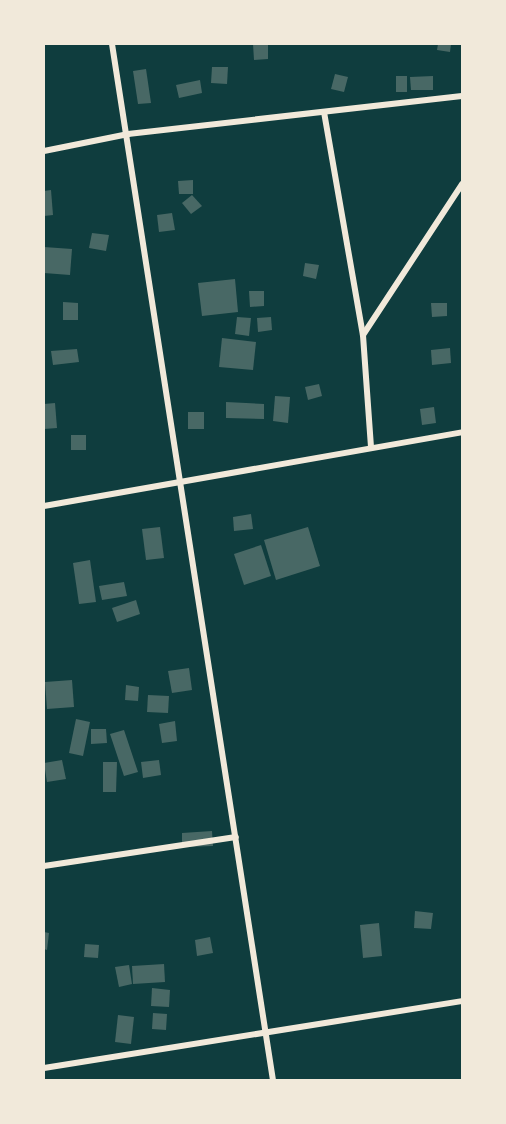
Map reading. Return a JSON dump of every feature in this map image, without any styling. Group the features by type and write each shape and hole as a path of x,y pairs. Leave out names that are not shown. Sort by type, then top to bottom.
{"street":[{"path":"112,44 128,134 273,1080"},
{"path":"44,151 128,134 462,96"},
{"path":"324,112 363,335 371,447"},
{"path":"363,335 462,184"},
{"path":"44,506 462,432"},
{"path":"44,866 236,837"},
{"path":"44,1068 462,1001"}],"building":[{"path":"253,44 268,44 268,59 254,60"},
{"path":"438,44 451,44 450,52 437,50"},
{"path":"212,67 228,67 227,84 211,83"},
{"path":"146,69 151,103 138,104 133,71"},
{"path":"335,74 348,77 344,92 331,89"},
{"path":"396,76 407,76 407,92 396,92"},
{"path":"433,76 433,90 411,90 410,77"},
{"path":"200,80 202,93 179,98 176,85"},
{"path":"193,180 193,194 179,194 178,181"},
{"path":"51,190 53,215 44,216 44,191"},
{"path":"192,195 202,206 191,214 182,203"},
{"path":"172,213 175,230 159,232 157,215"},
{"path":"92,233 109,235 106,251 89,248"},
{"path":"44,247 72,249 70,275 44,273"},
{"path":"305,263 319,265 316,279 303,276"},
{"path":"235,279 238,312 202,316 198,283"},
{"path":"249,291 264,291 264,306 250,307"},
{"path":"63,302 78,303 78,320 63,320"},
{"path":"431,303 447,303 447,316 432,317"},
{"path":"237,317 251,318 249,336 235,334"},
{"path":"271,317 272,330 258,332 257,318"},
{"path":"222,338 256,342 253,370 219,367"},
{"path":"450,348 451,363 432,365 431,350"},
{"path":"77,349 79,362 53,365 51,351"},
{"path":"319,384 322,396 308,400 305,387"},
{"path":"275,396 290,397 288,423 273,421"},
{"path":"226,402 264,404 264,419 226,418"},
{"path":"55,403 57,428 44,429 44,404"},
{"path":"434,407 436,423 422,425 420,409"},
{"path":"188,412 204,412 204,429 188,429"},
{"path":"71,435 86,435 86,450 71,450"},
{"path":"251,514 253,529 234,531 233,517"},
{"path":"160,527 164,558 146,560 142,529"},
{"path":"308,527 320,566 276,580 264,540"},
{"path":"261,545 271,576 244,585 234,554"},
{"path":"90,560 96,602 79,604 73,563"},
{"path":"124,582 127,596 102,600 99,586"},
{"path":"136,600 140,614 117,622 112,608"},
{"path":"189,668 192,690 172,693 168,671"},
{"path":"72,680 74,707 47,709 45,682"},
{"path":"126,685 139,687 138,701 125,700"},
{"path":"148,695 169,696 168,713 147,712"},
{"path":"76,719 90,722 83,756 69,753"},
{"path":"175,721 177,741 162,743 159,724"},
{"path":"91,729 106,729 107,743 91,744"},
{"path":"124,730 138,772 124,776 110,734"},
{"path":"62,760 66,779 47,782 44,763"},
{"path":"159,760 161,775 143,778 141,762"},
{"path":"103,762 117,762 116,792 103,792"},
{"path":"212,831 213,846 182,847 182,833"},
{"path":"415,911 433,913 431,929 414,928"},
{"path":"379,923 382,956 363,958 360,925"},
{"path":"44,932 49,933 47,950 44,949"},
{"path":"210,937 213,953 197,956 195,940"},
{"path":"85,944 99,945 98,958 84,957"},
{"path":"164,964 165,982 133,984 132,966"},
{"path":"129,965 132,984 119,987 115,967"},
{"path":"152,988 170,990 169,1007 151,1006"},
{"path":"153,1013 167,1014 166,1030 152,1029"},
{"path":"118,1015 134,1017 131,1044 115,1042"}]}
